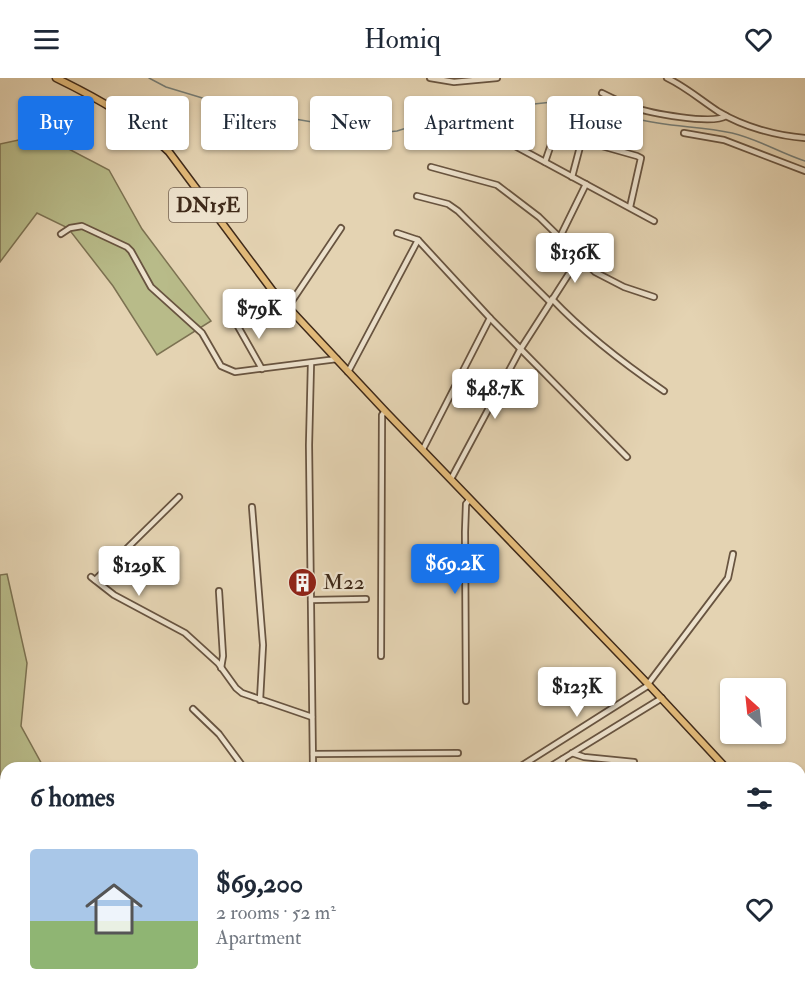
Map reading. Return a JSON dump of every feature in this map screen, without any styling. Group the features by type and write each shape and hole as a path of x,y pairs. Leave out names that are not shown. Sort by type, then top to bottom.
{"main road":[{"name":"DN15E","path":"56,78 118,111 155,138 176,160 258,272 288,307 385,411 649,684 721,762"}],"street":[{"path":"430,78 454,82 497,78"},
{"path":"667,78 726,116 771,133 805,138"},
{"path":"603,93 635,108 681,118 715,119 726,116"},
{"path":"684,133 734,143 805,171"},
{"path":"572,177 581,143 584,141 641,158 630,207"},
{"path":"523,150 654,221"},
{"path":"545,162 549,150"},
{"path":"431,167 497,185 519,200 595,272 654,297"},
{"path":"560,237 586,184"},
{"path":"417,196 448,204 458,211 572,320 608,351 664,391"},
{"path":"61,234 70,228 82,226 122,244 131,251 151,286 202,333 221,366 240,371 337,359"},
{"path":"288,307 342,228"},
{"path":"397,233 418,240 520,350 627,458"},
{"path":"348,372 418,240"},
{"path":"451,479 520,350 579,258"},
{"path":"423,449 490,318"},
{"path":"236,323 262,369"},
{"path":"311,363 309,445 313,762"},
{"path":"381,656 382,415 385,411"},
{"path":"179,498 93,579 121,600 185,633 221,668 236,688 260,700 312,717"},
{"path":"466,701 465,532 466,504 470,499"},
{"path":"252,507 263,645 260,700"},
{"path":"527,762 649,684 728,578 733,554"},
{"path":"219,591 223,656 221,668"},
{"path":"311,600 366,599"},
{"path":"558,762 662,698"},
{"path":"193,709 219,734 240,762"},
{"path":"313,753 458,753"},
{"path":"572,753 584,757 634,762"}],"green space":[{"path":"18,140 18,150 71,150 109,170 142,229 211,321 157,355 113,286 68,228 37,213 0,262 0,144"},
{"path":"7,574 27,663 21,726 41,762 0,762 0,575"}],"waterway":[{"path":"149,78 166,87 209,100 283,117 377,133 397,131 435,119 496,108 581,99 596,102 637,119 742,136 805,161"}],"place":[{"name":"M22","path":"302,582"}]}
